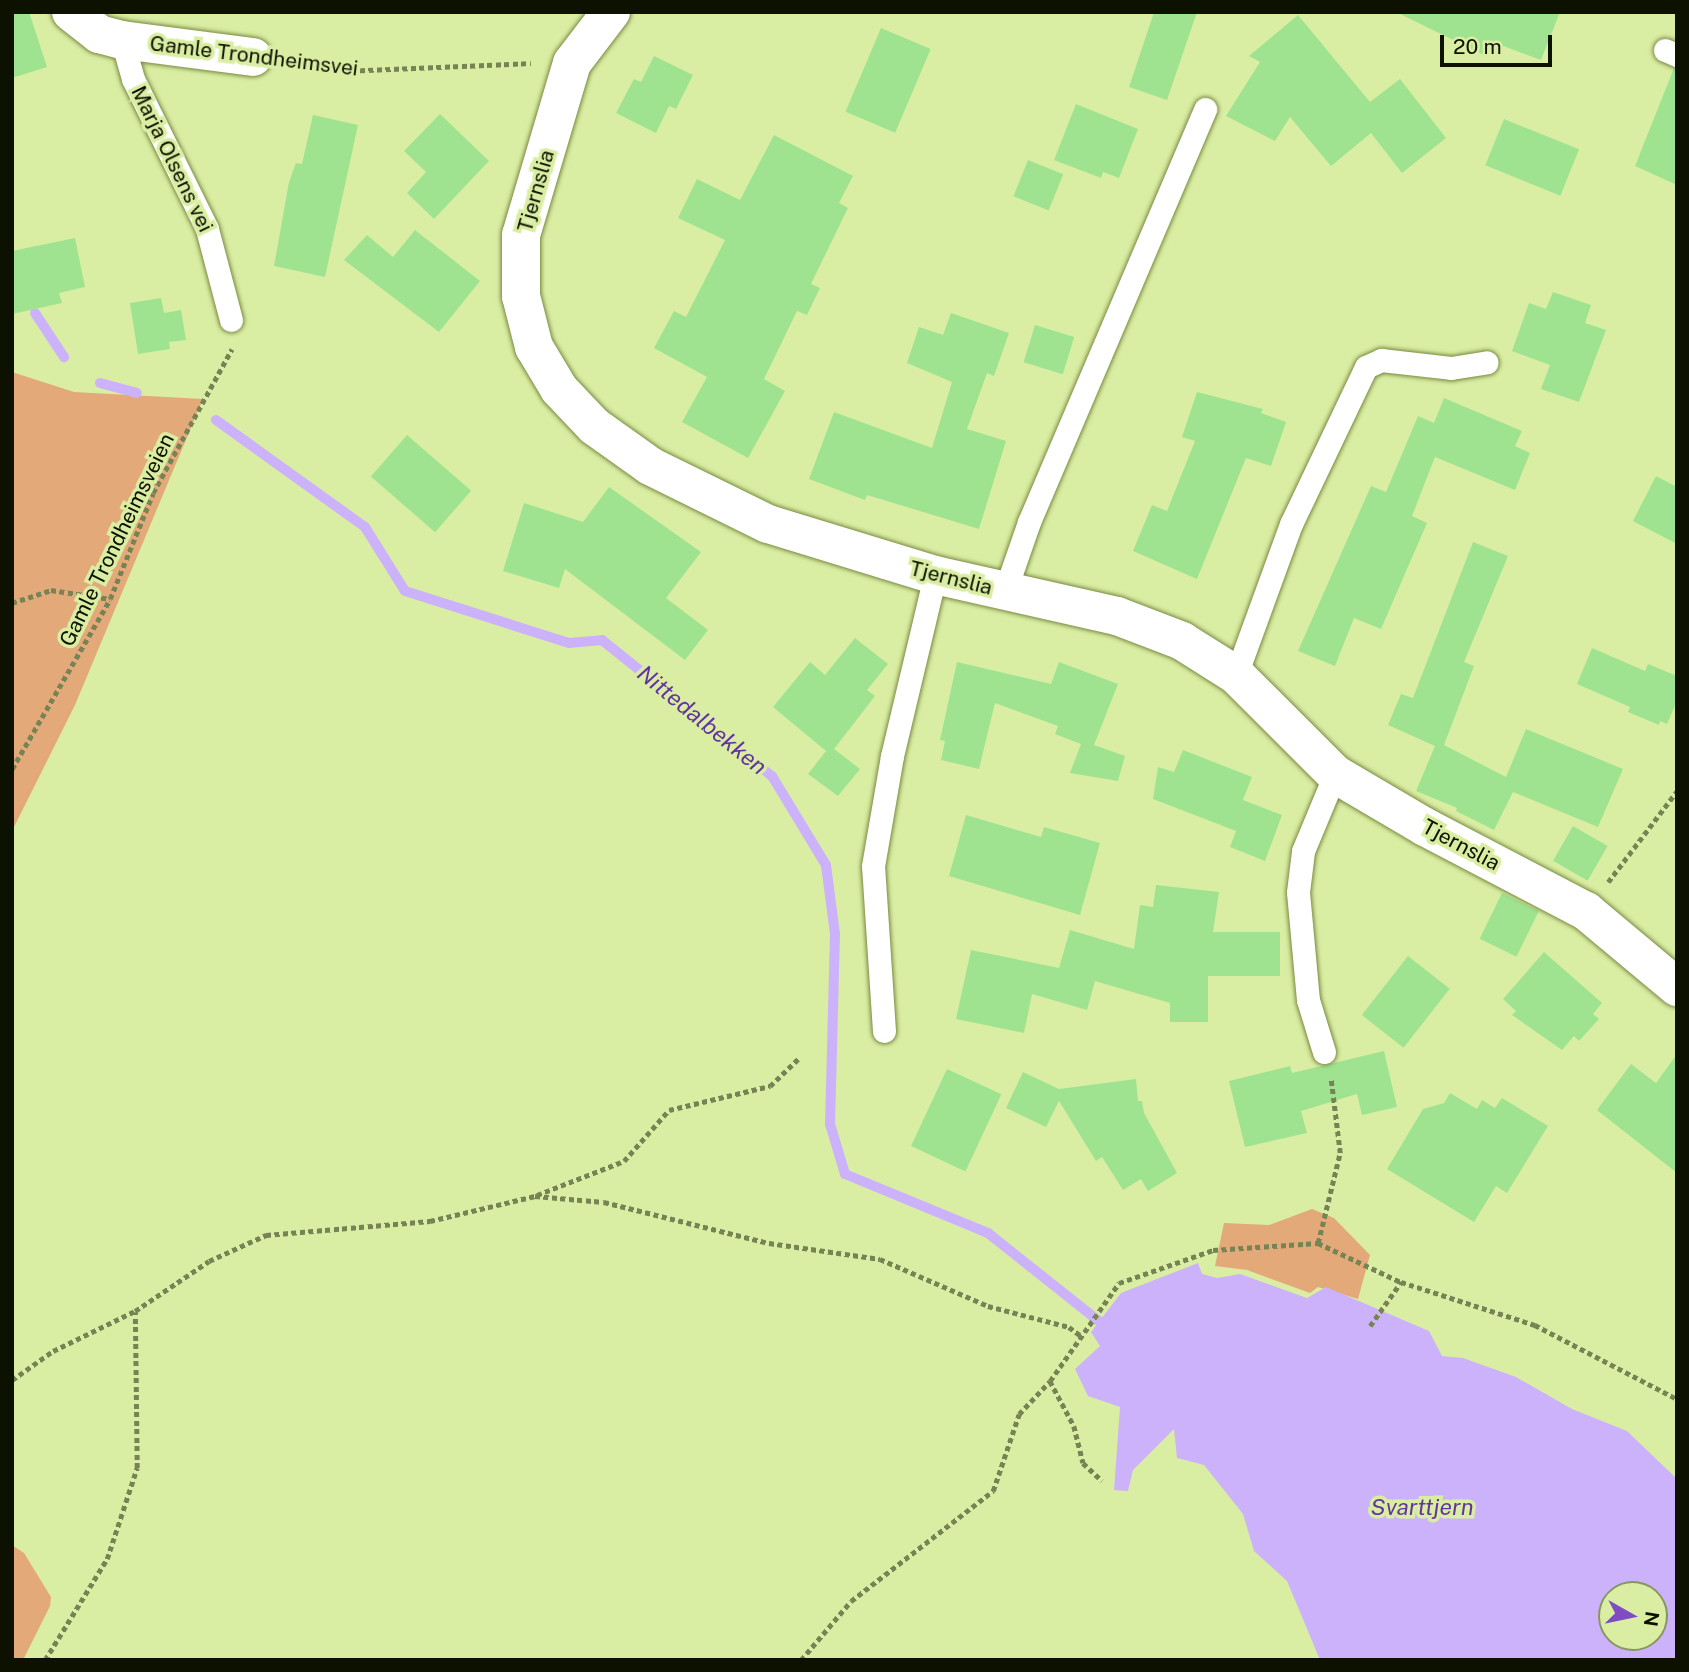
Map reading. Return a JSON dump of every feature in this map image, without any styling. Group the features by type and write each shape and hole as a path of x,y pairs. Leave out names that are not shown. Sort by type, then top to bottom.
{"street":[{"name":"Gamle Trondheimsvei","path":"71,12 99,34 122,40 253,57"},
{"name":"Tjernslia","path":"611,12 572,63 522,235 521,296 534,347 559,388 594,426 650,466 768,524 935,575 1117,616 1182,641 1236,675 1335,774 1425,827 1586,911 1677,987"}],"lane":[{"name":"Marja Olsens vei","path":"122,40 133,79 207,229 230,320"},
{"path":"1005,591 1029,522 1205,109"},
{"path":"1236,675 1291,524 1366,367 1381,360 1451,368 1487,362"},
{"path":"884,1031 873,866 892,756 935,575"},
{"path":"1325,1052 1308,1000 1298,892 1303,851 1335,774"}],"path":[{"name":"Gamle Trondheimsvei","path":"253,57 342,71 572,63"},
{"name":"Gamle Trondheimsveien","path":"12,769 110,599 153,493 231,352 230,320"},
{"path":"12,603 51,590 110,599"},
{"path":"1586,911 1677,791"},
{"path":"1318,1243 1340,1153 1338,1115 1325,1052"},
{"path":"12,1380 53,1351 135,1311 209,1261 266,1235 430,1221 535,1196 624,1161 669,1110 770,1086 798,1059"},
{"path":"535,1196 604,1202 769,1243 880,1259 988,1306 1069,1327 1080,1335"},
{"path":"801,1660 851,1601 993,1491 1020,1414 1050,1381 1097,1309 1119,1283 1213,1250 1318,1243 1401,1282 1535,1325 1677,1399"},
{"path":"1370,1326 1401,1282"},
{"path":"45,1660 107,1559 136,1468 135,1311"},
{"path":"1050,1381 1074,1426 1083,1463 1102,1481"}],"shaded area":[{"path":"12,372 74,392 203,399 75,705 12,831"},
{"path":"1312,1209 1334,1218 1370,1255 1358,1299 1318,1287 1310,1293 1247,1270 1215,1266 1224,1223 1269,1225"},
{"path":"12,1545 24,1553 51,1597 50,1606 23,1660 12,1660"}],"water":[{"name":"Svarttjern","path":"1198,1263 1202,1274 1217,1278 1240,1274 1307,1298 1326,1287 1429,1331 1442,1356 1463,1358 1516,1377 1572,1409 1627,1431 1677,1479 1677,1660 1320,1660 1287,1581 1254,1551 1243,1514 1204,1465 1177,1458 1174,1429 1133,1470 1128,1491 1114,1490 1120,1407 1088,1396 1075,1369 1100,1346 1091,1332 1121,1293"}],"building":[{"path":"12,12 29,12 47,67 12,78"},
{"path":"1154,12 1197,12 1167,100 1129,87"},
{"path":"1396,12 1560,12 1541,60 1490,41 1484,55"},
{"path":"1298,15 1370,102 1400,79 1446,138 1402,173 1371,133 1331,166 1290,117 1275,141 1226,116 1260,62 1249,56"},
{"path":"881,28 931,49 895,133 845,112"},
{"path":"654,56 693,75 676,109 669,106 656,133 616,113 634,79 641,82"},
{"path":"1674,68 1677,69 1677,185 1635,166"},
{"path":"1076,104 1138,129 1119,178 1103,172 1101,178 1054,160"},
{"path":"440,114 489,161 434,219 407,193 426,172 404,151"},
{"path":"313,115 358,125 325,277 274,266 289,182 296,163 302,164"},
{"path":"1504,119 1579,149 1560,196 1485,165"},
{"path":"774,135 853,176 839,203 848,208 811,284 820,288 807,315 797,311 764,379 785,391 748,458 682,422 707,377 654,348 674,311 686,317 725,240 678,218 697,179 740,200"},
{"path":"1028,160 1063,174 1049,210 1013,196"},
{"path":"415,230 480,281 439,332 344,260 367,235 393,257"},
{"path":"75,238 85,287 59,293 62,303 12,314 12,251"},
{"path":"1553,292 1591,305 1585,323 1606,330 1579,402 1541,389 1550,365 1512,351 1529,303 1546,309"},
{"path":"161,298 164,313 181,310 186,340 169,342 170,349 138,354 130,303"},
{"path":"951,313 1009,333 994,376 987,373 967,429 1006,441 979,529 867,495 865,500 809,479 834,412 932,448 952,382 907,363 919,327 943,335"},
{"path":"1035,325 1074,337 1063,374 1024,362"},
{"path":"1197,392 1263,409 1261,413 1286,422 1271,466 1246,458 1197,579 1133,551 1152,505 1167,511 1195,441 1182,437"},
{"path":"1444,398 1522,431 1515,446 1530,453 1515,490 1435,457 1412,516 1427,523 1381,629 1354,618 1335,666 1298,651 1371,486 1386,492 1418,416 1434,423"},
{"path":"407,435 471,491 435,532 371,477"},
{"path":"1656,476 1677,487 1677,544 1633,521"},
{"path":"609,487 701,552 666,598 708,630 685,660 565,569 559,588 503,571 524,503 583,522"},
{"path":"1473,542 1508,556 1464,662 1474,666 1444,745 1506,777 1526,729 1623,769 1598,827 1513,792 1494,830 1456,811 1457,808 1416,791 1435,746 1388,725 1401,694 1413,698"},
{"path":"855,638 888,664 867,690 875,696 834,749 860,769 838,796 808,774 826,751 773,707 810,662 825,675"},
{"path":"1592,648 1645,671 1648,664 1677,676 1677,701 1667,724 1660,721 1659,725 1628,712 1630,707 1577,684"},
{"path":"957,662 1051,684 1059,662 1118,684 1094,745 1125,756 1118,781 1070,773 1081,744 1055,734 1058,726 995,703 979,769 941,760 945,741 940,740"},
{"path":"1183,750 1252,777 1243,800 1282,815 1265,861 1230,847 1236,831 1153,799 1158,767 1174,772"},
{"path":"966,815 1041,837 1044,827 1100,843 1080,915 949,876"},
{"path":"1573,826 1608,846 1588,881 1553,861"},
{"path":"1156,885 1219,892 1213,932 1280,932 1280,976 1208,976 1208,1022 1170,1022 1170,1003 1095,981 1087,1010 1032,994 1024,1033 956,1019 971,950 1059,968 1070,930 1134,949 1140,905 1153,907"},
{"path":"1502,893 1539,911 1516,957 1480,939"},
{"path":"1544,952 1602,1003 1593,1014 1599,1019 1579,1041 1574,1036 1562,1050 1512,1015 1516,1011 1503,999"},
{"path":"1408,956 1450,989 1404,1048 1362,1015"},
{"path":"1384,1051 1397,1107 1362,1115 1357,1094 1301,1111 1307,1133 1245,1147 1229,1081 1290,1066 1292,1073"},
{"path":"1677,1054 1677,1173 1597,1110 1631,1064 1656,1083"},
{"path":"947,1069 1001,1094 965,1171 911,1146"},
{"path":"1023,1072 1059,1089 1136,1079 1138,1101 1142,1101 1144,1113 1177,1173 1148,1191 1141,1179 1123,1190 1102,1157 1096,1161 1059,1101 1046,1127 1006,1108"},
{"path":"1450,1093 1477,1109 1482,1100 1495,1108 1502,1098 1548,1126 1507,1193 1496,1186 1474,1222 1387,1169 1423,1109 1444,1103"}],"waterway":[{"path":"35,313 64,357"},
{"name":"Nittedalbekken","path":"100,383 137,393"},
{"name":"Nittedalbekken","path":"216,420 365,527 405,591 569,643 602,640 772,776 826,865 835,934 830,1124 845,1174 988,1233 1100,1322"}]}
